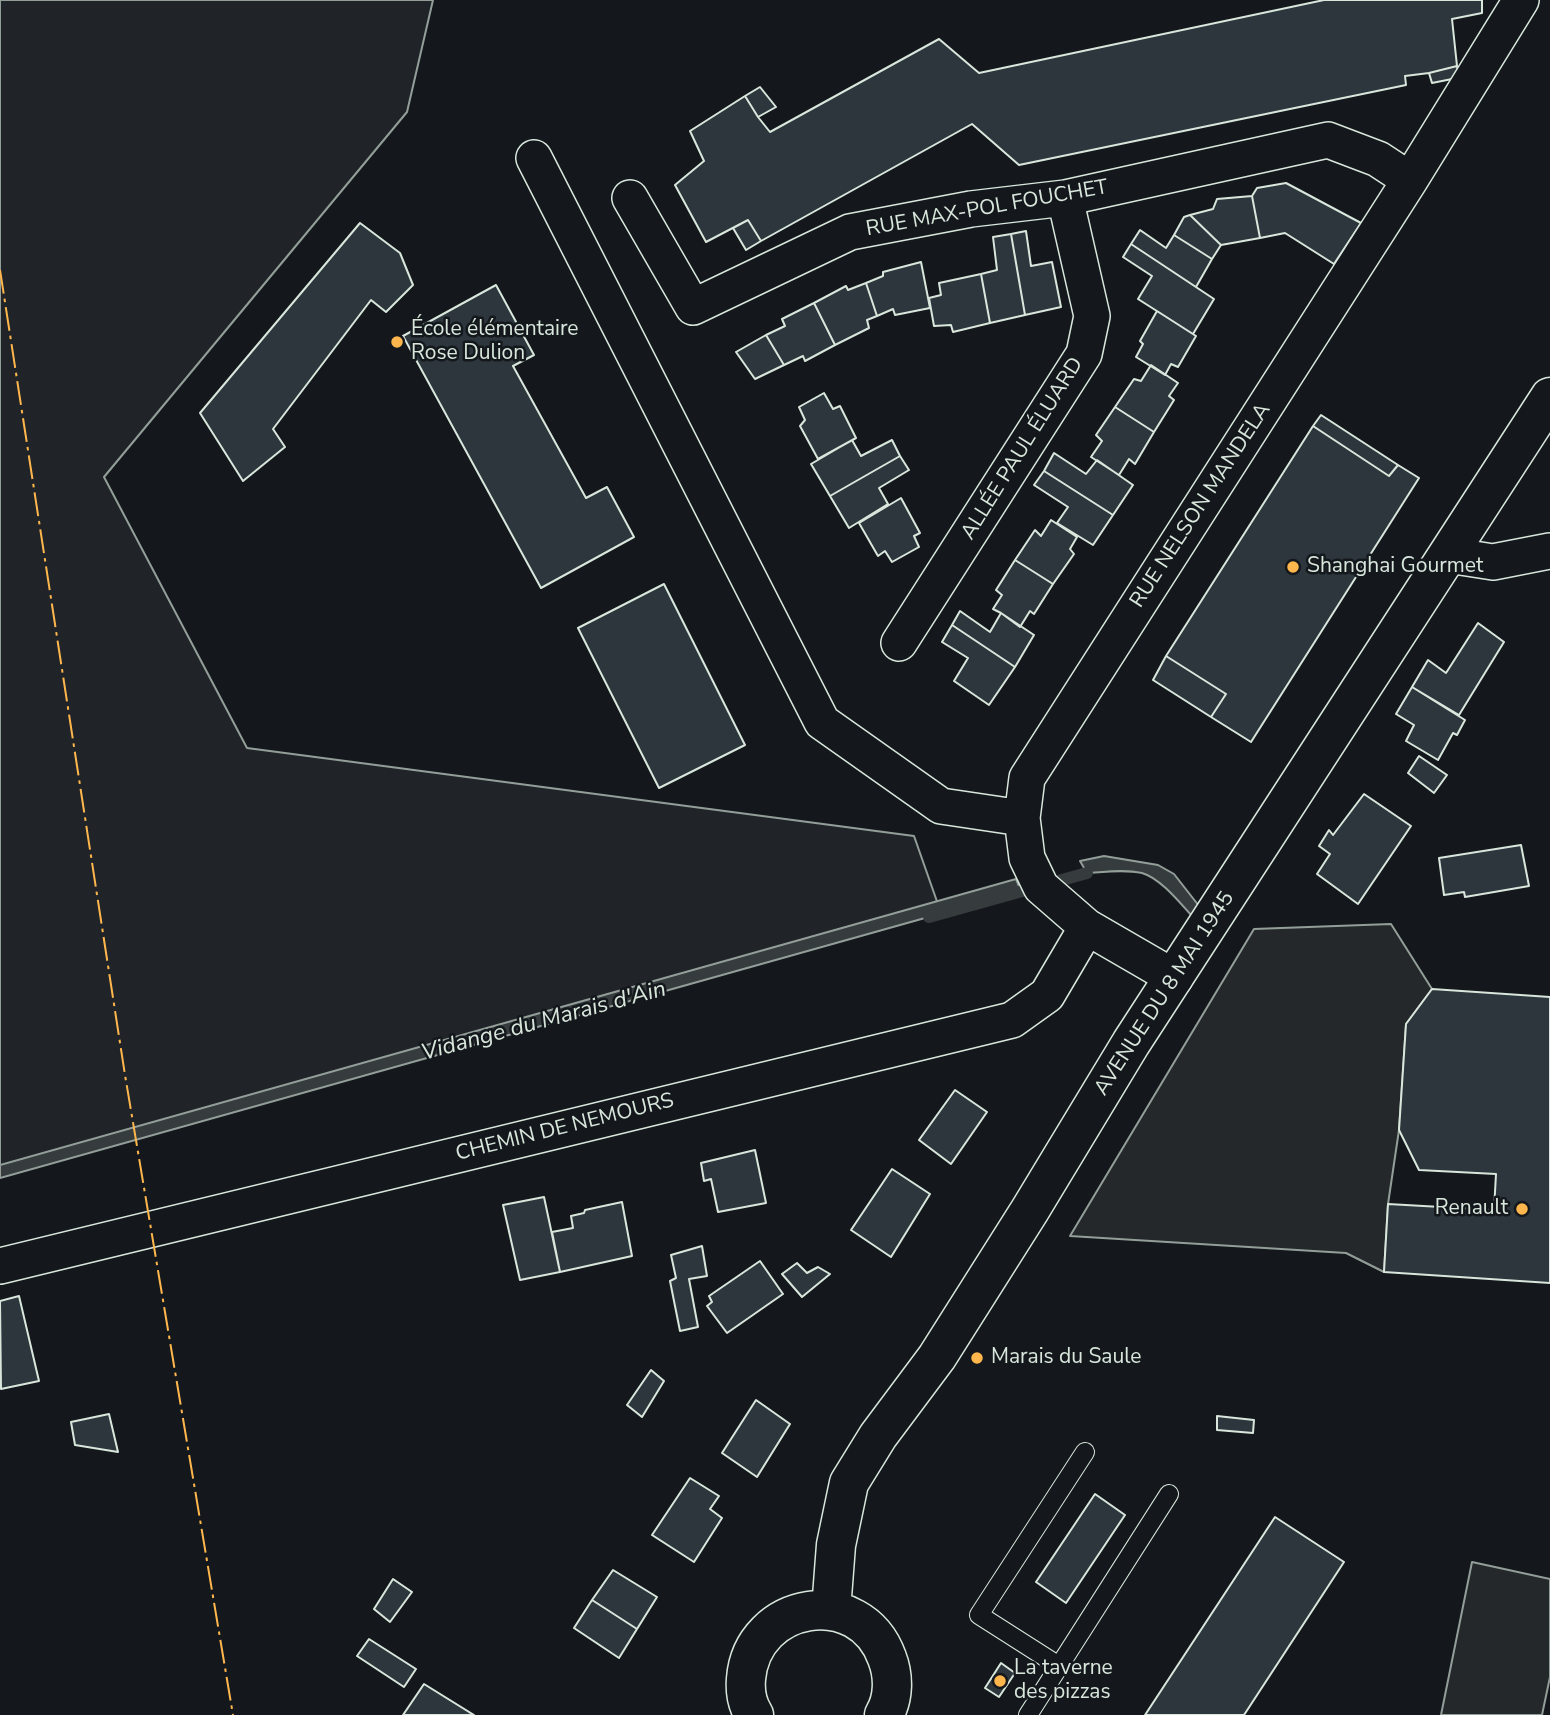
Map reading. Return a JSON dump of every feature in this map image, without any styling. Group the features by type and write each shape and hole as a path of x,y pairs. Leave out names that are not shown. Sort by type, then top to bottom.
{"main road":[{"name":"AVENUE DU 8 MAI 1945","path":"831,1610 836,1545 849,1483 878,1436 944,1345 1131,1044 1550,397"},
{"path":"754,1715 745,1688 747,1666 755,1645 770,1628 788,1616 809,1609 831,1610 852,1617 870,1630 883,1647 891,1667 892,1689 884,1715"}],"street":[{"name":"RUE NELSON MANDELA","path":"1175,978 1087,927 1041,887 1027,858 1022,818 1027,778 1410,180 1521,0"},
{"name":"RUE MAX-POL FOUCHET","path":"630,198 693,307 850,232 971,209 1065,198 1328,140 1377,159 1410,180"},
{"path":"534,158 822,722 941,806 1022,818"},
{"name":"ALLÉE PAUL ÉLUARD","path":"900,643 1084,354 1092,316 1065,198"},
{"path":"1448,555 1493,562 1550,551"},
{"name":"CHEMIN DE NEMOURS","path":"0,1266 1012,1020 1047,995 1087,927"}],"lane":[{"path":"1059,1666 979,1615 1086,1452"},
{"path":"1028,1715 1169,1494"}],"shaded area":[{"path":"0,0 433,0 407,112 104,477 247,748 914,836 940,910 0,1172"},
{"path":"1391,924 1432,989 1406,1024 1399,1130 1388,1204 1384,1272 1346,1253 1070,1236 1254,929"},
{"path":"1472,1562 1550,1579 1550,1677 1542,1715 1441,1715"}],"water":[{"path":"1104,856 1158,865 1174,874 1199,906 1192,916 1169,891 1149,876 1128,871 1087,873 1080,861"},
{"path":"1016,879 1021,891 0,1178 0,1165"}],"building":[{"path":"1324,0 1482,0 1482,13 1452,19 1457,66 1405,76 1406,85 1019,165 972,124 761,241 748,220 706,242 675,185 704,161 690,131 745,96 770,132 939,39 979,73"},
{"path":"1457,66 1457,78 1432,83 1429,73"},
{"path":"760,87 776,107 758,117 745,96"},
{"path":"1286,183 1361,223 1334,264 1285,233 1260,238 1252,196 1257,188"},
{"path":"1252,196 1260,238 1221,245 1190,215 1213,209 1217,199"},
{"path":"1190,215 1221,245 1212,259 1174,235 1184,217"},
{"path":"748,220 761,241 746,250 733,228"},
{"path":"360,223 400,253 413,285 386,312 371,300 273,429 285,447 243,481 200,413"},
{"path":"1140,230 1166,248 1174,235 1212,259 1196,287 1131,244"},
{"path":"1026,231 1031,266 1052,262 1061,307 1025,315 1011,234"},
{"path":"1011,234 1025,315 990,323 981,274 997,270 993,237"},
{"path":"1131,244 1214,299 1193,334 1138,299 1152,276 1123,257"},
{"path":"921,262 930,308 895,315 893,309 877,316 866,283 883,276 883,272"},
{"path":"981,274 990,323 953,332 951,325 934,326 929,298 941,295 939,283"},
{"path":"866,283 877,316 867,320 869,328 835,345 814,303 846,286 848,290"},
{"path":"496,285 534,355 513,366 586,498 607,487 634,537 541,588 403,336"},
{"path":"814,303 835,345 805,361 803,356 784,365 766,335 785,326 782,319"},
{"path":"1157,311 1196,336 1178,367 1171,364 1165,375 1136,357 1143,344 1140,341"},
{"path":"766,335 784,365 755,379 736,352"},
{"path":"1151,365 1178,383 1169,396 1174,400 1154,432 1115,407 1134,379 1141,381"},
{"path":"824,393 833,409 840,406 856,438 818,459 800,426 805,420 799,407"},
{"path":"1115,407 1154,432 1135,464 1129,459 1119,475 1091,457 1102,441 1096,435"},
{"path":"1321,415 1398,465 1389,476 1313,426"},
{"name":"Shanghai Gourmet","path":"1313,426 1389,476 1398,465 1419,478 1251,742 1211,717 1226,694 1166,656"},
{"path":"852,440 861,456 892,440 900,456 830,496 811,464"},
{"path":"1054,453 1086,474 1097,460 1133,485 1113,515 1044,471"},
{"path":"900,456 909,470 879,488 888,504 849,528 830,496"},
{"path":"1044,471 1113,515 1093,545 1057,523 1068,507 1034,485"},
{"path":"901,498 920,533 914,536 919,547 892,562 885,551 878,556 859,523"},
{"path":"1051,520 1077,537 1070,549 1074,554 1053,584 1015,560 1035,530 1041,536"},
{"path":"1015,560 1053,584 1034,614 1030,611 1020,627 993,609 1002,595 996,590"},
{"path":"664,584 745,745 659,788 578,628"},
{"path":"960,611 990,632 1001,613 1034,635 1015,667 952,625"},
{"path":"1478,623 1504,642 1459,715 1412,687 1428,660 1446,673"},
{"path":"952,625 1015,667 989,705 954,681 968,658 942,642"},
{"path":"1166,656 1226,694 1211,717 1153,680"},
{"path":"1412,687 1465,720 1457,735 1453,733 1438,760 1406,741 1414,725 1396,714"},
{"path":"1419,756 1447,775 1434,793 1408,773"},
{"path":"1364,794 1411,826 1358,904 1317,874 1330,854 1319,846 1329,830 1333,835"},
{"path":"1521,845 1529,886 1465,897 1464,892 1444,895 1439,858"},
{"path":"1432,989 1550,997 1550,1283 1384,1272 1388,1204 1494,1210 1496,1174 1419,1170 1399,1130 1406,1024"},
{"path":"955,1090 987,1112 951,1164 919,1140"},
{"path":"755,1150 766,1203 718,1212 711,1179 704,1181 701,1163"},
{"path":"892,1169 930,1194 891,1257 851,1230"},
{"path":"544,1197 560,1272 520,1280 503,1205"},
{"path":"622,1202 632,1256 560,1272 552,1232 573,1228 571,1216 584,1213 585,1210"},
{"path":"702,1246 707,1276 689,1279 698,1327 680,1331 670,1281 676,1278 671,1255"},
{"path":"760,1261 783,1294 727,1333 707,1306 712,1302 709,1296"},
{"path":"797,1263 807,1273 818,1267 830,1274 802,1297 782,1274"},
{"path":"19,1296 39,1381 1,1389 0,1301"},
{"path":"651,1370 664,1381 642,1417 627,1405"},
{"path":"756,1400 790,1424 757,1477 722,1453"},
{"path":"109,1414 118,1452 75,1445 71,1422"},
{"path":"1217,1416 1254,1420 1253,1433 1217,1430"},
{"path":"690,1478 719,1496 710,1509 722,1518 694,1562 652,1535"},
{"path":"1095,1494 1125,1515 1066,1603 1036,1582"},
{"path":"1275,1517 1344,1562 1244,1715 1145,1715"},
{"path":"613,1570 657,1597 637,1629 592,1600"},
{"path":"393,1579 412,1592 390,1622 374,1609"},
{"path":"592,1600 637,1629 619,1658 574,1628"},
{"path":"369,1639 416,1669 404,1687 357,1656"},
{"name":"La taverne des pizzas","path":"1001,1663 1015,1673 999,1697 985,1688"},
{"path":"424,1684 474,1715 403,1715"}],"waterway":[{"name":"Vidange du Marais d'Ain","path":"929,917 1087,873"}],"power":[{"path":"0,270 125,1075 233,1715"}],"place":[{"name":"École élémentaire Rose Dulion","path":"397,342"},
{"name":"Shanghai Gourmet","path":"1293,567"},
{"name":"Renault","path":"1522,1209"},
{"name":"Marais du Saule","path":"977,1358"},
{"name":"La taverne des pizzas","path":"1000,1681"}]}
